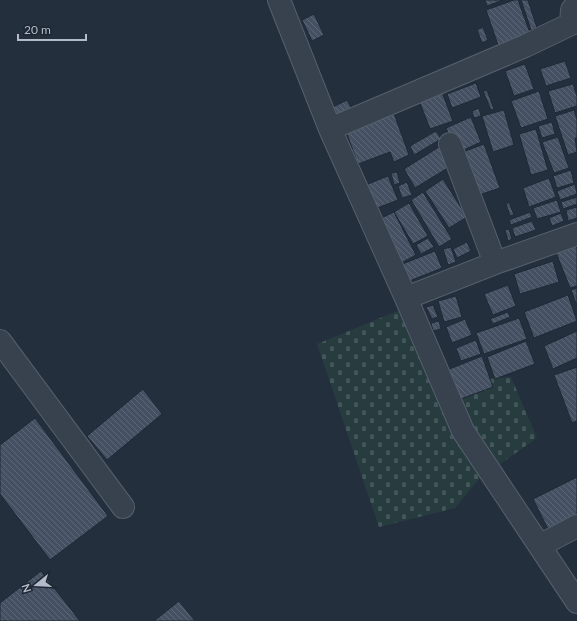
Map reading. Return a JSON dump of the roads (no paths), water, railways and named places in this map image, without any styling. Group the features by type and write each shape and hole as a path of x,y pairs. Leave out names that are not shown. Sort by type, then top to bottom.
{"street":[{"path":"279,0 330,129 406,298 463,431 541,545 577,602"},
{"path":"330,129 525,46 571,24 572,10 577,4"},
{"path":"450,144 495,263"},
{"path":"406,298 495,263 577,234"},
{"path":"0,341 123,507"},
{"path":"541,545 577,526"}]}
